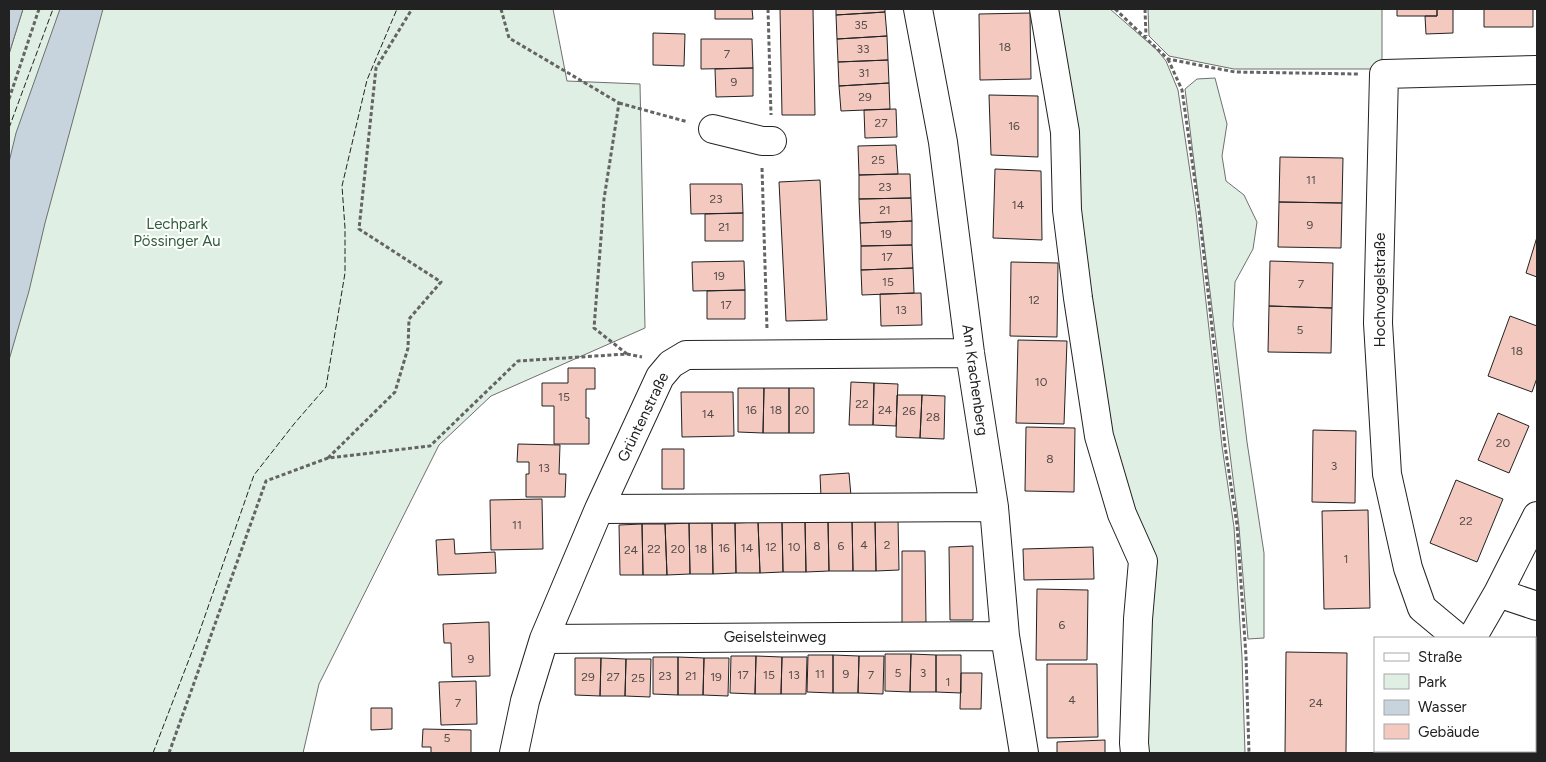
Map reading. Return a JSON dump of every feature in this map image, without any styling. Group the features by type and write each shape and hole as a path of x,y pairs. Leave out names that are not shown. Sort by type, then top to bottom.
{"street":[{"name":"Am Krachenberg","path":"918,9 943,142 970,353 994,507 1005,636 1024,753"},
{"path":"1044,9 1065,132 1067,210 1099,436 1122,514 1144,561 1138,619 1135,753"},
{"path":"1384,74 1537,70"},
{"name":"Hochvogelstraße","path":"1384,74 1378,323 1387,474 1408,568 1422,608 1457,637"},
{"path":"713,129 762,141 767,150"},
{"name":"Grüntenstraße","path":"514,753 525,701 544,638 599,509 660,377 671,364 686,355 970,353"},
{"path":"599,509 994,507"},
{"path":"1473,637 1498,593 1537,516"},
{"path":"1498,593 1537,606"},
{"name":"Geiselsteinweg","path":"544,638 1005,636"}],"path":[{"path":"9,99 39,9"},
{"path":"328,458 395,392 408,348 409,319 440,282 359,229 376,68 412,9"},
{"path":"501,9 509,38 619,103 713,129"},
{"path":"768,9 768,355"},
{"path":"1115,9 1168,59 1182,90 1199,210 1225,446 1237,525 1246,656 1249,753"},
{"path":"1145,9 1146,37"},
{"path":"1168,59 1235,72 1384,74"},
{"path":"619,103 604,199 594,328 627,354"},
{"path":"169,753 266,481 328,458 430,446 518,361 627,354 671,364"}],"green space":[{"name":"Lechpark Pössinger Au","path":"23,9 553,9 567,81 640,84 645,328 491,396 439,445 319,684 303,753 9,753 9,54"},
{"path":"1048,9 1110,9 1157,50 1166,61 1178,90 1196,212 1222,446 1234,527 1242,657 1245,753 1139,753 1146,561 1101,434"},
{"path":"1148,9 1382,9 1382,69 1234,69 1169,56 1149,36"},
{"path":"1215,78 1227,124 1222,156 1226,181 1244,195 1257,222 1253,249 1235,282 1233,325 1247,442 1264,553 1264,638 1248,639 1239,527 1185,89 1197,79"}],"water":[{"path":"9,9 23,9 9,54"},
{"path":"60,9 103,9 9,360 9,162 16,133"}],"building":[{"path":"715,9 752,9 753,19 715,19"},
{"path":"780,9 813,9 815,115 782,115"},
{"path":"836,9 885,9 885,12 836,15"},
{"path":"1397,9 1437,9 1437,16 1397,16"},
{"path":"1437,9 1453,9 1453,33 1426,34 1425,16 1437,16"},
{"path":"1484,9 1533,9 1533,27 1484,27"},
{"path":"885,12 887,36 837,39 836,15"},
{"path":"1030,13 1031,79 980,80 979,14"},
{"path":"653,33 685,34 684,66 653,65"},
{"path":"887,36 888,60 838,62 837,39"},
{"path":"701,39 752,39 753,68 701,69"},
{"path":"888,60 889,83 839,86 838,62"},
{"path":"753,68 753,96 716,97 715,69"},
{"path":"889,83 890,109 841,111 839,86"},
{"path":"989,95 1038,96 1038,157 991,155"},
{"path":"896,109 897,137 865,138 864,110"},
{"path":"896,145 898,174 859,175 858,146"},
{"path":"1280,157 1343,158 1342,203 1279,202"},
{"path":"995,169 1041,171 1042,240 993,238"},
{"path":"910,174 911,198 859,199 859,175"},
{"path":"820,180 827,320 786,321 779,182"},
{"path":"690,184 742,184 743,213 691,214"},
{"path":"911,198 912,221 860,223 859,199"},
{"path":"1279,202 1342,203 1341,248 1278,247"},
{"path":"743,213 743,241 705,241 705,214"},
{"path":"912,221 912,245 861,246 860,223"},
{"path":"1537,237 1537,277 1526,273"},
{"path":"912,245 913,268 861,270 861,246"},
{"path":"744,261 745,290 693,291 692,262"},
{"path":"1270,261 1333,263 1332,308 1269,306"},
{"path":"1011,262 1058,263 1057,337 1010,336"},
{"path":"913,268 914,293 862,295 861,270"},
{"path":"745,290 745,319 707,319 707,291"},
{"path":"921,293 922,325 881,326 880,294"},
{"path":"1269,306 1332,308 1331,353 1268,352"},
{"path":"1510,316 1537,326 1537,378 1532,392 1488,376"},
{"path":"1018,340 1067,341 1064,424 1016,423"},
{"path":"568,368 595,368 595,389 586,389 586,418 589,418 589,444 554,444 554,406 542,406 542,383 568,383"},
{"path":"851,382 874,383 873,425 849,425"},
{"path":"874,383 898,384 896,426 873,425"},
{"path":"738,388 764,388 763,433 738,432"},
{"path":"764,388 789,388 789,433 763,433"},
{"path":"789,388 814,388 814,433 789,433"},
{"path":"681,392 733,392 734,436 682,437"},
{"path":"897,395 922,395 920,438 896,437"},
{"path":"922,395 945,396 944,439 920,438"},
{"path":"1498,413 1529,426 1509,473 1478,460"},
{"path":"1026,427 1075,428 1074,492 1025,491"},
{"path":"1313,430 1356,431 1355,503 1312,502"},
{"path":"518,444 560,445 559,474 566,474 565,497 526,497 526,474 529,474 529,462 517,462"},
{"path":"662,449 684,449 684,489 662,489"},
{"path":"849,473 851,496 821,497 820,475"},
{"path":"1456,480 1503,499 1477,562 1430,543"},
{"path":"542,499 543,549 491,550 490,500"},
{"path":"1368,510 1370,608 1324,609 1322,511"},
{"path":"898,519 899,570 876,571 875,520"},
{"path":"852,520 875,520 876,571 853,571"},
{"path":"852,520 853,571 829,571 828,521"},
{"path":"805,521 828,521 829,571 806,572"},
{"path":"805,521 806,572 783,572 782,522"},
{"path":"758,522 782,522 783,572 760,573"},
{"path":"758,522 760,573 736,573 735,523"},
{"path":"689,523 712,523 713,574 690,574"},
{"path":"689,523 690,574 667,575 665,524"},
{"path":"712,523 735,523 736,573 713,574"},
{"path":"642,524 665,524 667,575 643,575"},
{"path":"642,524 643,575 620,575 619,525"},
{"path":"454,539 455,554 495,552 496,573 438,575 436,540"},
{"path":"973,546 973,620 950,620 949,547"},
{"path":"1093,547 1094,579 1024,580 1023,549"},
{"path":"902,551 925,551 926,624 902,624"},
{"path":"1037,589 1088,590 1087,660 1036,660"},
{"path":"489,622 490,676 452,677 451,643 444,643 443,624"},
{"path":"1286,652 1347,653 1346,753 1285,753"},
{"path":"885,654 911,654 910,692 885,691"},
{"path":"911,654 936,655 936,692 910,692"},
{"path":"808,655 833,655 833,693 807,692"},
{"path":"833,655 859,656 858,693 833,693"},
{"path":"936,655 961,655 961,693 936,692"},
{"path":"731,656 756,656 755,694 730,693"},
{"path":"756,656 782,657 781,694 755,694"},
{"path":"859,656 884,656 883,694 858,693"},
{"path":"653,657 678,657 678,695 653,694"},
{"path":"678,657 704,658 703,695 678,695"},
{"path":"782,657 807,657 806,694 781,694"},
{"path":"575,658 601,658 600,696 575,695"},
{"path":"601,658 626,659 625,696 600,696"},
{"path":"704,658 729,658 728,696 703,695"},
{"path":"626,659 651,659 650,697 625,696"},
{"path":"1047,664 1097,664 1098,737 1047,738"},
{"path":"961,673 982,673 981,709 960,709"},
{"path":"476,681 477,724 441,725 439,682"},
{"path":"1536,706 1537,753 1520,753 1536,752"},
{"path":"371,708 392,708 392,729 371,730"},
{"path":"423,729 471,730 471,753 431,753 431,747 422,747"},
{"path":"1105,740 1105,753 1057,753 1057,742"}],"fence":[{"path":"9,128 53,9"},
{"path":"153,753 198,636 254,475 326,387 345,273 345,228 342,186 367,80 397,9"}]}
